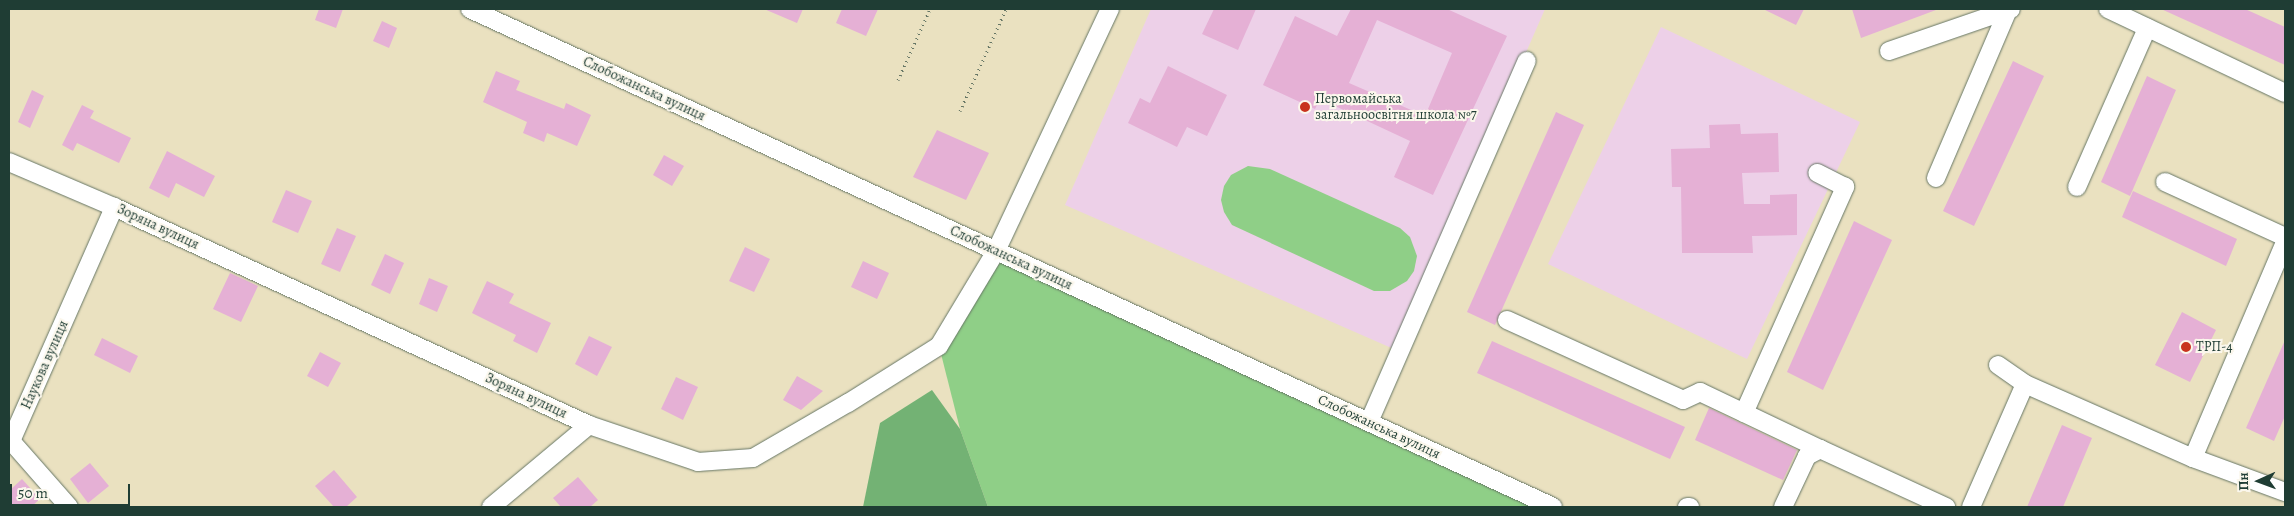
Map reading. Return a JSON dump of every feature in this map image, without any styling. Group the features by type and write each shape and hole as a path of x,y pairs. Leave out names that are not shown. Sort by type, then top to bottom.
{"street":[{"name":"Слобожанська вулиця","path":"470,9 1553,507"},
{"name":"Зоряна вулиця","path":"9,162 114,207 589,425 698,462 753,458 848,403 939,346 996,251 1110,9"},
{"path":"1889,50 2010,9"},
{"path":"1936,178 2010,9"},
{"path":"2108,9 2285,93"},
{"path":"2077,186 2148,28"},
{"path":"1369,422 1527,61"},
{"path":"1744,413 1845,187 1817,173"},
{"path":"2165,182 2285,237"},
{"name":"Наукова вулиця","path":"69,507 11,441 114,207"},
{"path":"2193,458 2285,242"},
{"path":"1507,320 1683,400 1700,392 1946,507"},
{"path":"1998,365 2025,384 2193,458 2285,492"},
{"path":"1971,507 2025,384"},
{"path":"491,507 589,425"},
{"path":"1783,507 1807,456 1820,449"}],"path":[{"path":"898,80 930,9"},
{"path":"960,111 1006,9"}],"shaded area":[{"name":"Первомайська загальноосвітня школа №7","path":"1151,9 1545,9 1396,350 1065,205"},
{"path":"1661,27 1860,122 1747,359 1548,264"}],"green space":[{"path":"1248,166 1270,169 1400,228 1410,237 1417,256 1414,271 1407,281 1390,291 1374,291 1232,225 1224,212 1221,200 1224,186 1231,175"},
{"path":"996,251 1553,507 988,507 960,429 939,346"},
{"path":"932,390 960,429 988,507 863,507 880,423"}],"building":[{"path":"319,9 343,9 336,28 315,20"},
{"path":"764,9 803,9 797,23"},
{"path":"842,9 878,9 866,36 836,23"},
{"path":"1214,9 1256,9 1238,50 1202,34"},
{"path":"1351,9 1447,9 1507,36 1433,195 1394,177 1410,141 1320,99 1315,109 1263,85 1295,16 1337,36","holes":["1377,20 1452,53 1425,116 1349,83"]},
{"path":"1763,9 1804,9 1796,25"},
{"path":"1852,9 1936,9 1936,10 1861,38"},
{"path":"2161,9 2245,9 2285,27 2285,65"},
{"path":"382,21 397,28 389,48 373,41"},
{"path":"2013,61 2044,76 1974,226 1943,211"},
{"path":"1168,66 1227,95 1207,136 1187,127 1177,147 1128,123 1140,98 1150,103"},
{"path":"496,71 520,81 516,90 564,109 566,103 591,115 577,146 547,133 544,142 523,133 527,122 483,102"},
{"path":"2147,76 2176,90 2130,196 2101,182"},
{"path":"32,90 44,96 30,128 18,122"},
{"path":"82,105 94,111 90,118 131,138 119,163 77,143 73,151 62,145"},
{"path":"1556,112 1584,125 1495,325 1467,312"},
{"path":"1740,124 1741,134 1778,133 1779,172 1742,173 1744,204 1770,204 1770,195 1797,194 1797,235 1752,236 1753,253 1682,253 1681,187 1672,187 1671,149 1710,148 1709,125"},
{"path":"937,130 989,153 966,200 913,177"},
{"path":"167,151 215,176 204,197 176,183 169,198 149,188"},
{"path":"664,155 684,166 672,186 653,175"},
{"path":"286,190 312,201 298,233 272,222"},
{"path":"2133,191 2237,239 2226,266 2122,217"},
{"path":"1854,221 1892,240 1823,390 1787,372"},
{"path":"337,228 356,236 340,272 321,264"},
{"path":"745,247 770,259 754,292 729,281"},
{"path":"385,254 404,263 390,294 371,285"},
{"path":"863,261 889,273 877,299 851,287"},
{"path":"230,273 258,286 241,322 213,309"},
{"path":"429,278 448,286 437,312 419,304"},
{"path":"487,281 514,294 509,303 551,323 537,353 513,341 516,335 472,313"},
{"name":"ТРП-4","path":"2182,312 2216,330 2190,382 2155,365"},
{"path":"589,336 612,347 597,376 575,364"},
{"path":"102,338 138,356 130,373 94,355"},
{"path":"2285,340 2285,416 2274,441 2246,428"},
{"path":"1492,341 1685,427 1670,459 1477,373"},
{"path":"320,352 341,363 328,387 307,376"},
{"path":"797,376 823,391 801,410 783,400"},
{"path":"676,377 698,387 683,420 661,409"},
{"path":"1709,408 1797,450 1783,480 1695,440"},
{"path":"2062,425 2092,438 2063,507 2027,507"},
{"path":"90,463 109,486 88,503 70,479"},
{"path":"334,470 357,497 346,507 334,507 315,486"},
{"path":"578,477 598,500 590,507 561,507 553,498"},
{"path":"22,479 40,499 31,507 14,507 9,501 9,491"}],"place":[{"name":"Первомайська загальноосвітня школа №7","path":"1305,107"},
{"name":"ТРП-4","path":"2186,347"}]}
